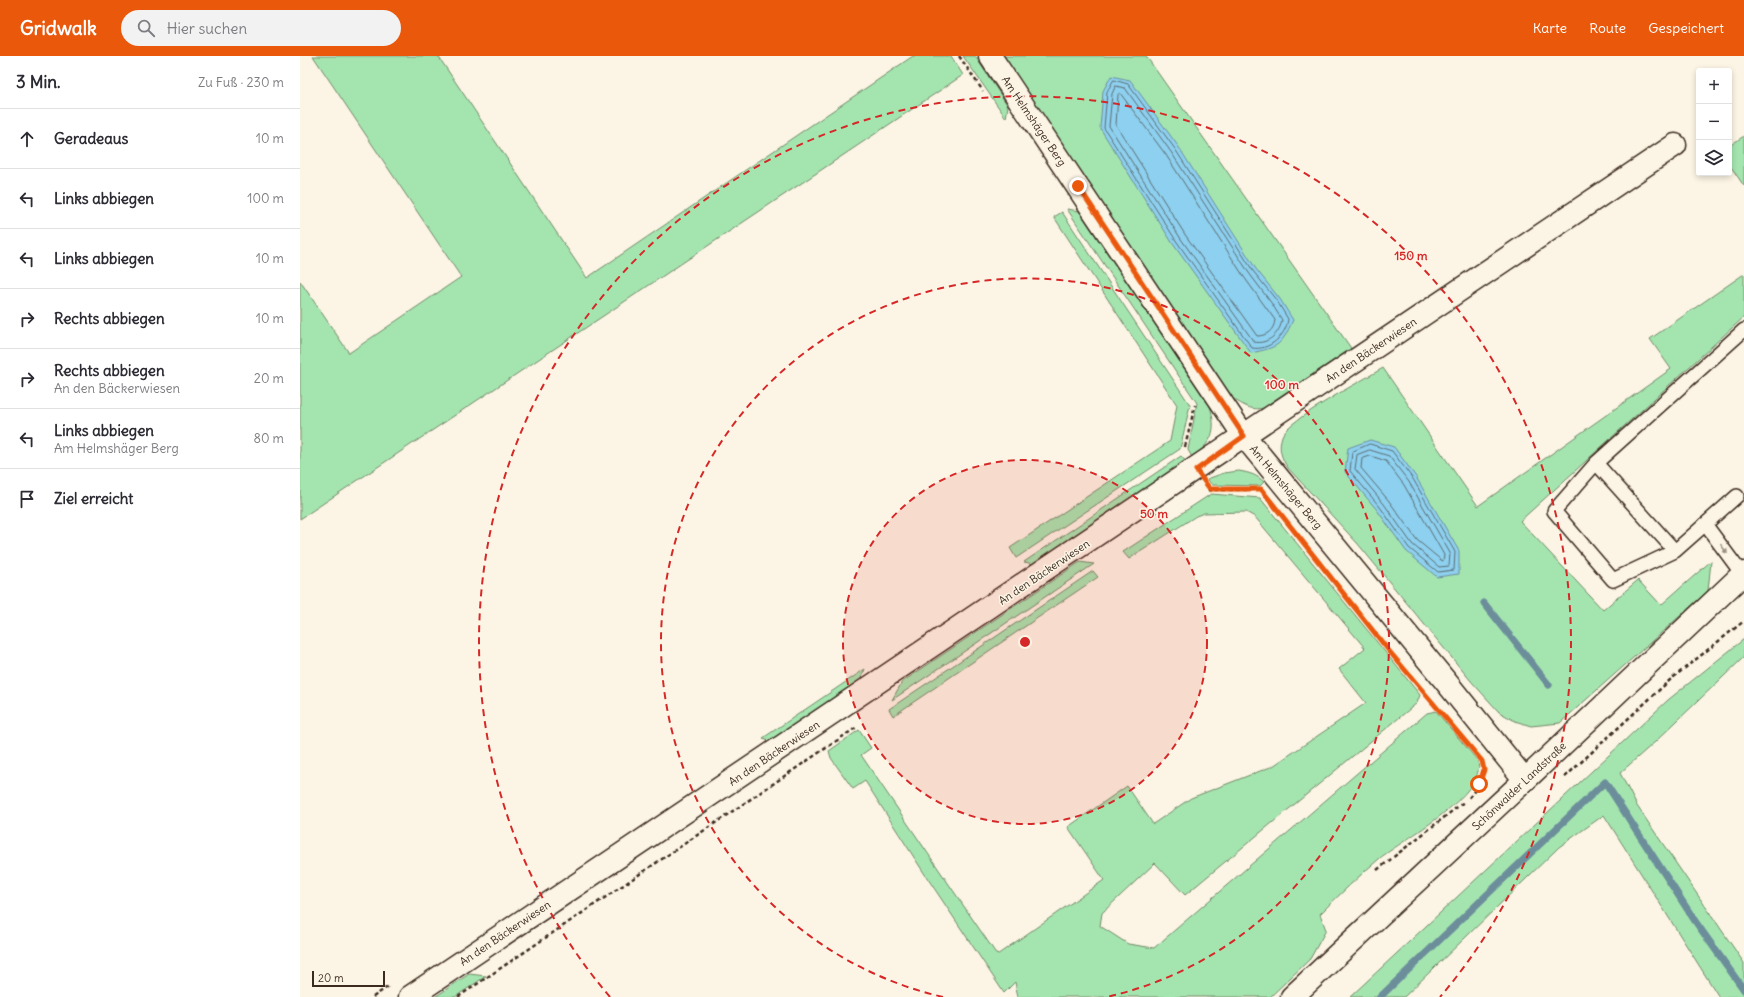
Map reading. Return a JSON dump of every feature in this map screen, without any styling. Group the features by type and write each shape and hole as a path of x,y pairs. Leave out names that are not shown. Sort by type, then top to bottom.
{"street":[{"name":"Am Helmshäger Berg","path":"990,56 1244,436 1525,780"},
{"name":"An den Bäckerwiesen","path":"410,997 1196,470 1244,436 1676,145"},
{"name":"Schönwalder Landstraße","path":"1292,997 1743,574"}],"lane":[{"path":"1737,496 1675,551 1613,580 1554,511 1596,463 1744,330"},
{"path":"1596,463 1675,551"},
{"path":"1705,524 1743,574"}],"path":[{"path":"1191,399 1195,405 1184,451 1196,470"},
{"path":"1203,493 1210,489 1261,489"},
{"path":"1560,782 1670,680 1744,621"},
{"path":"458,997 861,724"},
{"path":"1377,870 1469,798 1479,784 1484,770 1482,761"}],"green space":[{"path":"313,56 438,56 587,278 913,56 951,56 963,75 300,519 300,281 349,353 461,277"},
{"path":"963,56 975,56 1008,106 1006,118"},
{"path":"1003,56 1146,56 1353,351 1274,405 1256,409 1247,407 1232,398"},
{"path":"1744,136 1744,186 1732,168 1732,144"},
{"path":"1067,209 1079,211 1210,406 1213,422 1212,435 1205,446 1192,457 1188,450 1197,403"},
{"path":"1062,212 1190,405 1180,449 1016,558 1010,548 1170,441 1177,405 1054,217"},
{"path":"1744,274 1744,317 1520,521 1603,610 1638,580 1661,605 1711,561 1708,591 1560,723 1531,726 1515,721 1499,712 1471,681 1358,544 1288,468 1281,453 1280,445 1282,436 1297,420 1311,410 1383,368 1478,506 1671,369 1650,339"},
{"path":"1181,456 1186,462 1034,564 1024,562"},
{"path":"1239,471 1253,475 1264,482 1260,486 1212,485 1207,479 1224,473"},
{"path":"1211,494 1260,498 1420,695 1417,703 1185,895 1155,863 1102,913 1100,926 1128,944 1154,948 1427,713 1436,711 1478,761 1477,774 1470,788 1457,801 1441,815 1380,858 1320,914 1326,930 1310,959 1270,997 1018,997 1015,982 1004,993 865,781 853,789 831,758 829,751 859,730 871,748 861,755 997,955 1104,880 1068,827 1127,786 1153,824 1191,798 1273,766 1366,703 1339,669 1365,648 1255,517 1246,512 1204,513 1196,516 1129,559 1123,552"},
{"path":"1080,562 1094,564 892,700 902,682"},
{"path":"1093,571 1098,577 893,716 889,709"},
{"path":"1744,639 1744,657 1655,742 1620,773 1637,806 1744,963 1744,997 1719,997 1604,815 1559,847 1404,997 1350,997 1668,700"},
{"path":"865,669 858,686 775,742 763,738"},
{"path":"469,974 486,976 455,997 435,997"}],"water":[{"path":"1111,76 1130,80 1178,146 1256,269 1280,299 1293,320 1282,340 1278,344 1268,349 1251,353 1173,244 1100,128 1103,91"},
{"path":"1370,440 1394,447 1416,477 1459,551 1459,574 1437,577 1406,551 1377,510 1345,472 1348,448"}],"waterway":[{"path":"1484,603 1549,685"},
{"path":"1380,997 1605,782 1695,921 1744,990"}],"route":[{"path":"1078,186 1244,436 1196,470 1210,489 1261,489 1389,651 1482,761 1484,770 1479,784"}]}
